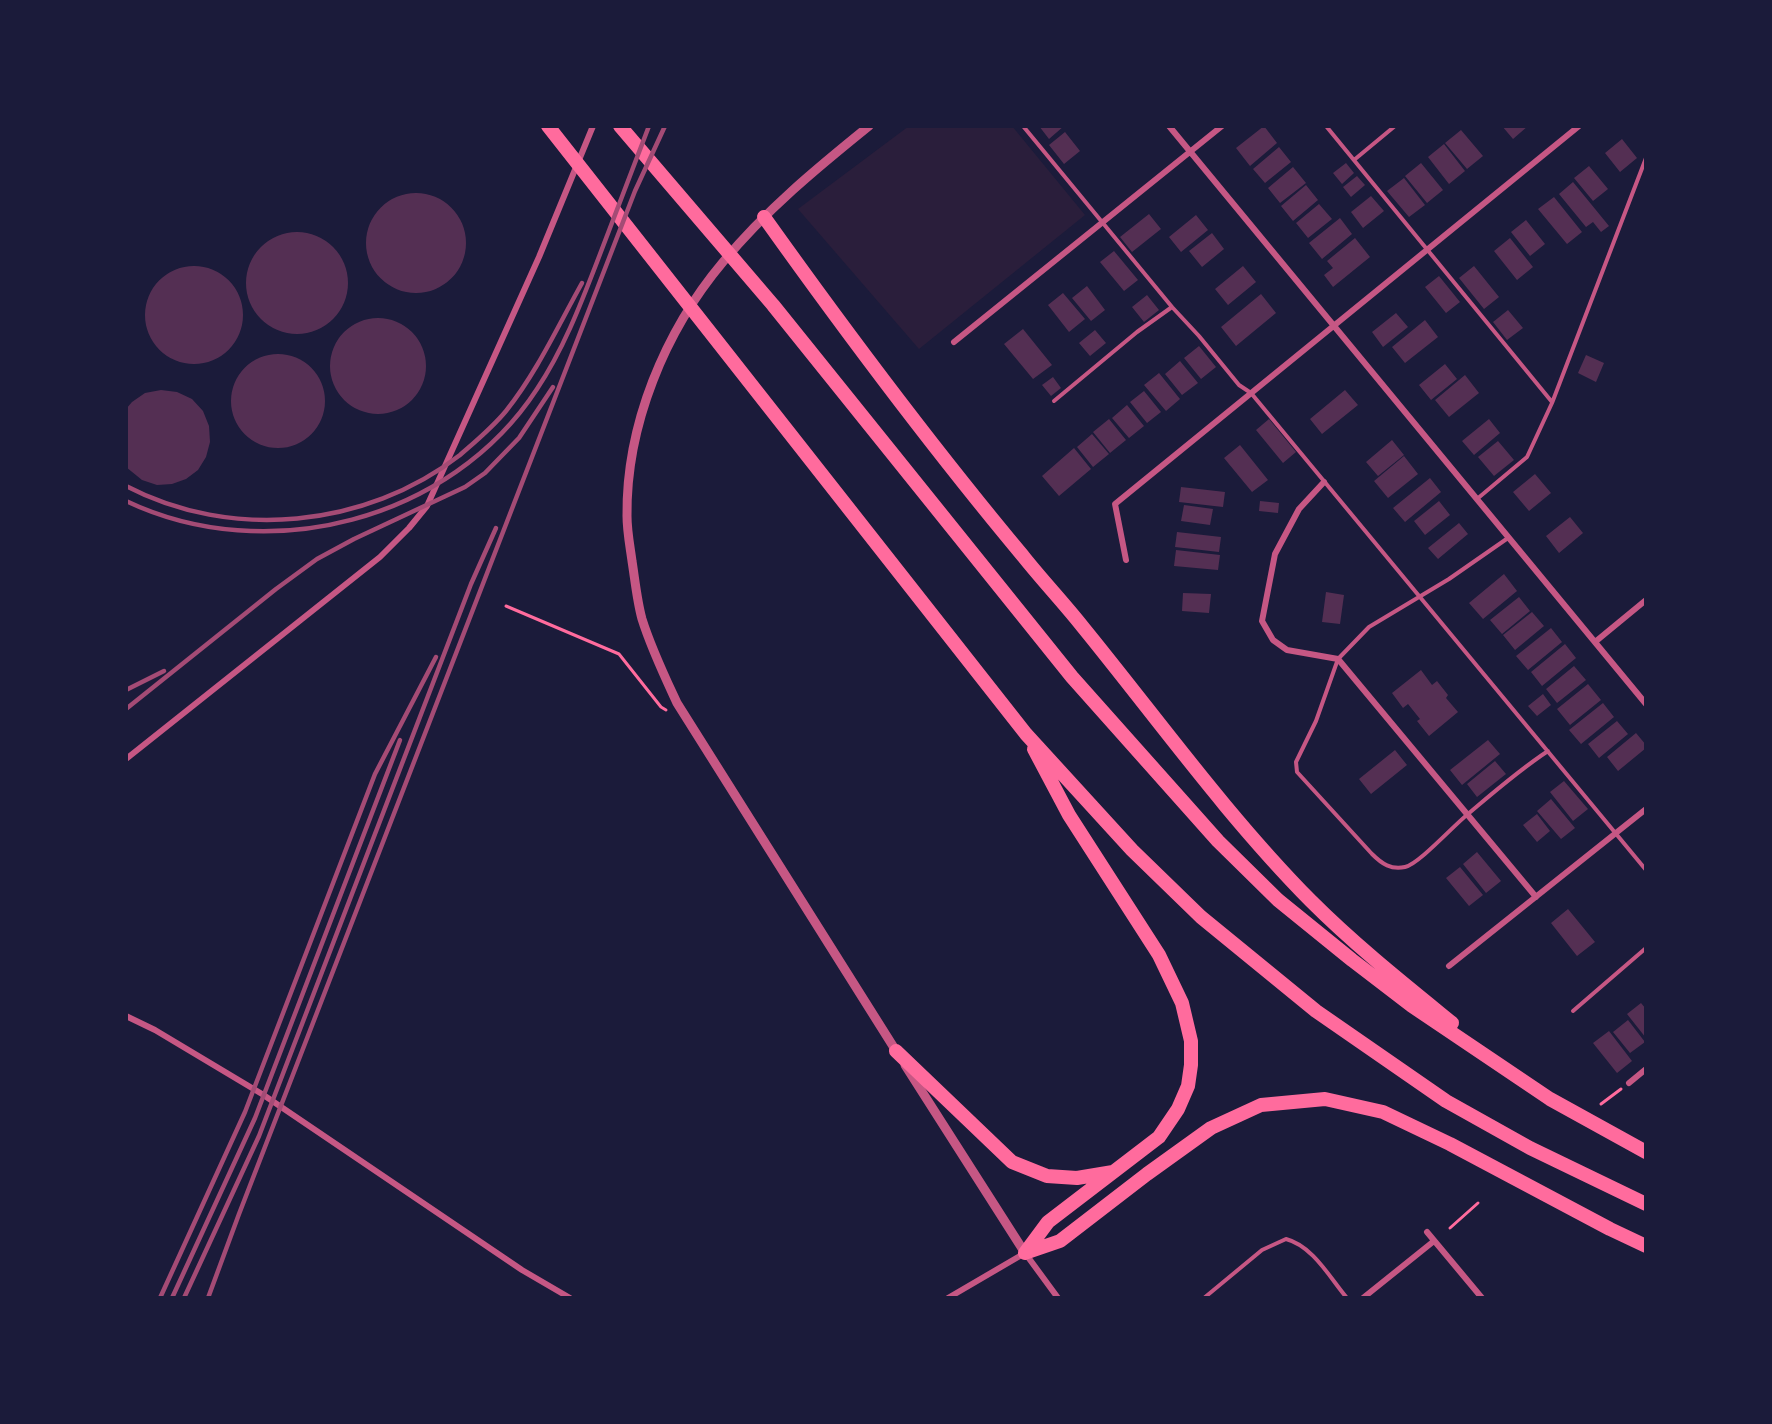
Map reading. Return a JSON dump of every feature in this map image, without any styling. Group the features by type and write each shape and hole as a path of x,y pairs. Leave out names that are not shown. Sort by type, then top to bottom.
{"highway":[{"path":"548,126 1026,734 1132,849 1201,917 1316,1011 1446,1101 1530,1148 1646,1204"},
{"path":"620,126 773,305 1072,676 1218,841 1278,900 1412,1006 1523,1082 1584,1119 1646,1152"},
{"path":"764,217 818,293 912,416 1022,556 1080,623 1244,829 1312,901 1385,968 1523,1082"},
{"path":"1025,1253 1048,1222 1159,1137 1178,1109 1188,1086 1191,1065 1191,1041 1182,1003 1159,955 1069,815 1026,734"},
{"path":"896,1050 1012,1162 1047,1176 1077,1178 1115,1172"},
{"path":"1025,1253 1060,1241 1211,1128 1261,1106 1325,1099 1383,1112 1450,1144 1646,1246"}],"street":[{"path":"126,759 380,557 410,528 427,506 539,257 593,126"},
{"path":"868,126 795,187 722,262 693,302 672,339 653,381 634,443 628,480 627,518 634,573 642,618 656,658 677,703 1025,1253 1058,1298"},
{"path":"1169,126 1646,704"},
{"path":"954,342 1222,126"},
{"path":"1126,560 1115,504 1579,126"},
{"path":"1324,482 1299,509 1275,554 1262,621 1273,640 1287,650 1338,659 1536,897"},
{"path":"1594,642 1646,600"},
{"path":"1449,966 1646,809"},
{"path":"126,1016 183,1046 262,1094 522,1270 570,1298"},
{"path":"1629,1083 1646,1069"},
{"path":"1427,1232 1482,1298"},
{"path":"1363,1298 1434,1241"},
{"path":"948,1298 1025,1253"}],"lane":[{"path":"1023,126 1172,307 1239,385 1251,393 1646,870"},
{"path":"1326,126 1552,403"},
{"path":"1354,160 1395,126"},
{"path":"1476,499 1527,457 1552,403 1646,158"},
{"path":"1054,401 1137,332 1172,307"},
{"path":"1509,538 1449,579 1369,627 1338,659 1316,721 1298,756 1297,772 1382,864 1393,868 1407,867 1467,814 1548,751"},
{"path":"1573,1011 1646,948"},
{"path":"1204,1298 1262,1250 1286,1239 1305,1248 1347,1298"}],"path":[{"path":"506,606 619,654 661,707 668,712"},
{"path":"1601,1104 1629,1083"},
{"path":"1450,1228 1478,1203"}],"shaded area":[{"path":"909,126 1012,126 1085,215 919,349 798,209"}],"building":[{"path":"1039,126 1064,126 1049,139"},
{"path":"1264,126 1277,143 1250,166 1236,148"},
{"path":"1502,126 1528,126 1513,139"},
{"path":"1461,130 1483,156 1467,169 1445,143"},
{"path":"1065,132 1080,151 1064,164 1049,145"},
{"path":"1622,139 1637,158 1620,172 1605,153"},
{"path":"1444,144 1465,171 1449,184 1428,157"},
{"path":"1279,147 1291,162 1265,183 1253,169"},
{"path":"1346,163 1354,173 1342,184 1333,173"},
{"path":"1421,163 1443,190 1427,203 1405,176"},
{"path":"1589,166 1608,189 1593,201 1574,178"},
{"path":"1293,167 1306,183 1280,203 1268,188"},
{"path":"1357,176 1365,185 1351,197 1343,187"},
{"path":"1404,178 1425,205 1409,217 1387,191"},
{"path":"1573,182 1609,226 1601,232 1593,222 1586,227 1559,194"},
{"path":"1306,185 1318,200 1293,221 1281,206"},
{"path":"416,193 444,201 458,215 466,243 458,271 444,285 416,293 388,285 374,271 366,243 374,215 388,201"},
{"path":"1371,196 1384,211 1363,228 1351,212"},
{"path":"1554,197 1582,232 1567,244 1538,209"},
{"path":"1319,204 1332,219 1308,238 1296,223"},
{"path":"1149,214 1161,229 1132,252 1120,237"},
{"path":"1196,215 1208,230 1181,252 1169,237"},
{"path":"1340,218 1352,234 1322,259 1309,243"},
{"path":"1526,220 1545,244 1530,256 1511,232"},
{"path":"297,232 317,236 333,247 344,263 348,283 344,303 333,319 317,330 297,334 277,330 261,319 250,303 246,283 250,263 261,247 277,236"},
{"path":"1212,233 1224,249 1202,267 1189,251"},
{"path":"1355,238 1370,257 1333,287 1324,275 1333,268 1327,261"},
{"path":"1510,238 1533,267 1517,280 1494,251"},
{"path":"1114,251 1138,280 1124,291 1100,262"},
{"path":"194,266 213,269 229,280 240,296 243,315 240,334 229,350 213,361 194,364 175,361 159,350 148,334 145,315 148,296 159,280 175,269"},
{"path":"1243,266 1256,282 1228,305 1215,289"},
{"path":"1474,266 1499,297 1484,309 1459,278"},
{"path":"1439,276 1460,302 1446,313 1425,287"},
{"path":"1087,286 1105,310 1091,321 1072,298"},
{"path":"1063,293 1085,319 1069,332 1048,305"},
{"path":"1261,294 1276,313 1236,346 1221,327"},
{"path":"1147,295 1159,310 1144,322 1132,307"},
{"path":"1508,310 1523,328 1507,340 1493,322"},
{"path":"1396,313 1408,327 1383,347 1372,332"},
{"path":"369,318 387,318 405,326 418,339 426,357 423,385 405,406 387,414 369,414 351,406 338,393 330,375 330,357 338,339 351,326"},
{"path":"1425,320 1438,337 1405,363 1392,347"},
{"path":"1023,329 1052,365 1033,379 1004,344"},
{"path":"1095,330 1106,343 1090,356 1079,343"},
{"path":"1199,346 1216,367 1201,379 1184,358"},
{"path":"278,354 296,357 311,368 322,383 325,401 322,419 311,434 296,445 278,448 260,445 245,434 234,419 231,401 234,383 245,368 260,357"},
{"path":"1586,355 1604,363 1596,382 1578,373"},
{"path":"1180,361 1198,383 1182,395 1165,374"},
{"path":"1445,364 1457,379 1431,400 1419,385"},
{"path":"1159,373 1180,399 1166,411 1144,385"},
{"path":"1465,375 1479,393 1449,417 1435,400"},
{"path":"1053,377 1061,388 1051,396 1042,385"},
{"path":"161,390 177,392 192,399 203,411 209,426 210,442 206,457 198,470 186,479 172,484 157,485 142,480 126,467 126,409 145,393"},
{"path":"1345,390 1358,405 1322,434 1310,419"},
{"path":"1144,391 1161,412 1147,423 1130,402"},
{"path":"1127,405 1144,426 1129,438 1112,418"},
{"path":"1109,419 1126,440 1110,453 1093,432"},
{"path":"1269,419 1296,452 1283,463 1256,430"},
{"path":"1489,419 1500,433 1474,455 1462,441"},
{"path":"1092,434 1109,454 1093,467 1077,447"},
{"path":"1392,440 1404,455 1378,476 1366,462"},
{"path":"1498,441 1514,460 1494,476 1478,457"},
{"path":"1240,445 1268,480 1252,492 1224,458"},
{"path":"1074,448 1091,469 1059,496 1042,476"},
{"path":"1404,456 1418,474 1388,498 1374,481"},
{"path":"1535,474 1551,493 1529,511 1513,492"},
{"path":"1430,478 1441,492 1405,522 1393,508"},
{"path":"1181,487 1225,492 1223,507 1179,502"},
{"path":"1260,501 1279,503 1278,513 1259,511"},
{"path":"1439,501 1450,515 1425,535 1414,521"},
{"path":"1184,505 1213,509 1210,525 1181,521"},
{"path":"1570,517 1583,533 1559,553 1546,536"},
{"path":"1459,523 1468,534 1438,559 1428,548"},
{"path":"1177,532 1221,537 1219,552 1175,547"},
{"path":"1176,550 1220,555 1218,570 1174,566"},
{"path":"1504,574 1517,591 1483,619 1469,603"},
{"path":"1326,592 1344,595 1340,624 1322,622"},
{"path":"1183,593 1211,594 1209,613 1182,611"},
{"path":"1519,597 1530,611 1502,634 1490,620"},
{"path":"1532,612 1544,626 1515,650 1503,635"},
{"path":"1551,628 1562,642 1528,670 1516,656"},
{"path":"1565,644 1576,658 1542,686 1531,672"},
{"path":"1574,666 1586,680 1557,703 1546,689"},
{"path":"1421,670 1432,685 1437,681 1448,695 1446,698 1458,712 1429,736 1417,721 1420,719 1408,704 1403,708 1392,693"},
{"path":"1588,684 1601,700 1570,725 1557,709"},
{"path":"1543,694 1551,705 1537,716 1528,706"},
{"path":"1603,703 1614,717 1581,744 1569,730"},
{"path":"1617,721 1628,734 1599,758 1588,744"},
{"path":"1636,733 1646,748 1618,771 1607,757"},
{"path":"1488,740 1500,754 1462,785 1450,770"},
{"path":"1395,750 1407,765 1371,794 1359,779"},
{"path":"1495,761 1506,774 1477,797 1467,784"},
{"path":"1564,781 1588,809 1573,821 1550,792"},
{"path":"1551,799 1575,828 1561,839 1537,811"},
{"path":"1537,814 1550,831 1537,842 1523,825"},
{"path":"1477,852 1501,881 1486,893 1463,864"},
{"path":"1460,867 1483,895 1469,906 1446,878"},
{"path":"1568,909 1595,942 1577,956 1551,923"},
{"path":"1641,1003 1646,1009 1646,1038 1627,1014"},
{"path":"1628,1020 1645,1042 1630,1053 1613,1032"},
{"path":"1609,1031 1632,1061 1617,1073 1593,1043"}],"railway":[{"path":"126,501 181,521 238,530 295,530 352,520 406,500 456,472 500,434 537,389 555,359 584,295 649,126"},
{"path":"208,1298 635,191 665,126"},
{"path":"126,486 167,503 209,515 253,520 297,518 341,511 383,498 423,480 460,455 501,417 537,365 582,283"},
{"path":"126,709 317,559 465,487 485,473 519,438 553,387"},
{"path":"184,1298 259,1136 471,584 496,528"},
{"path":"160,1298 245,1112 375,774 436,657"},
{"path":"126,690 164,671"},
{"path":"172,1298 255,1118 400,740"}]}
